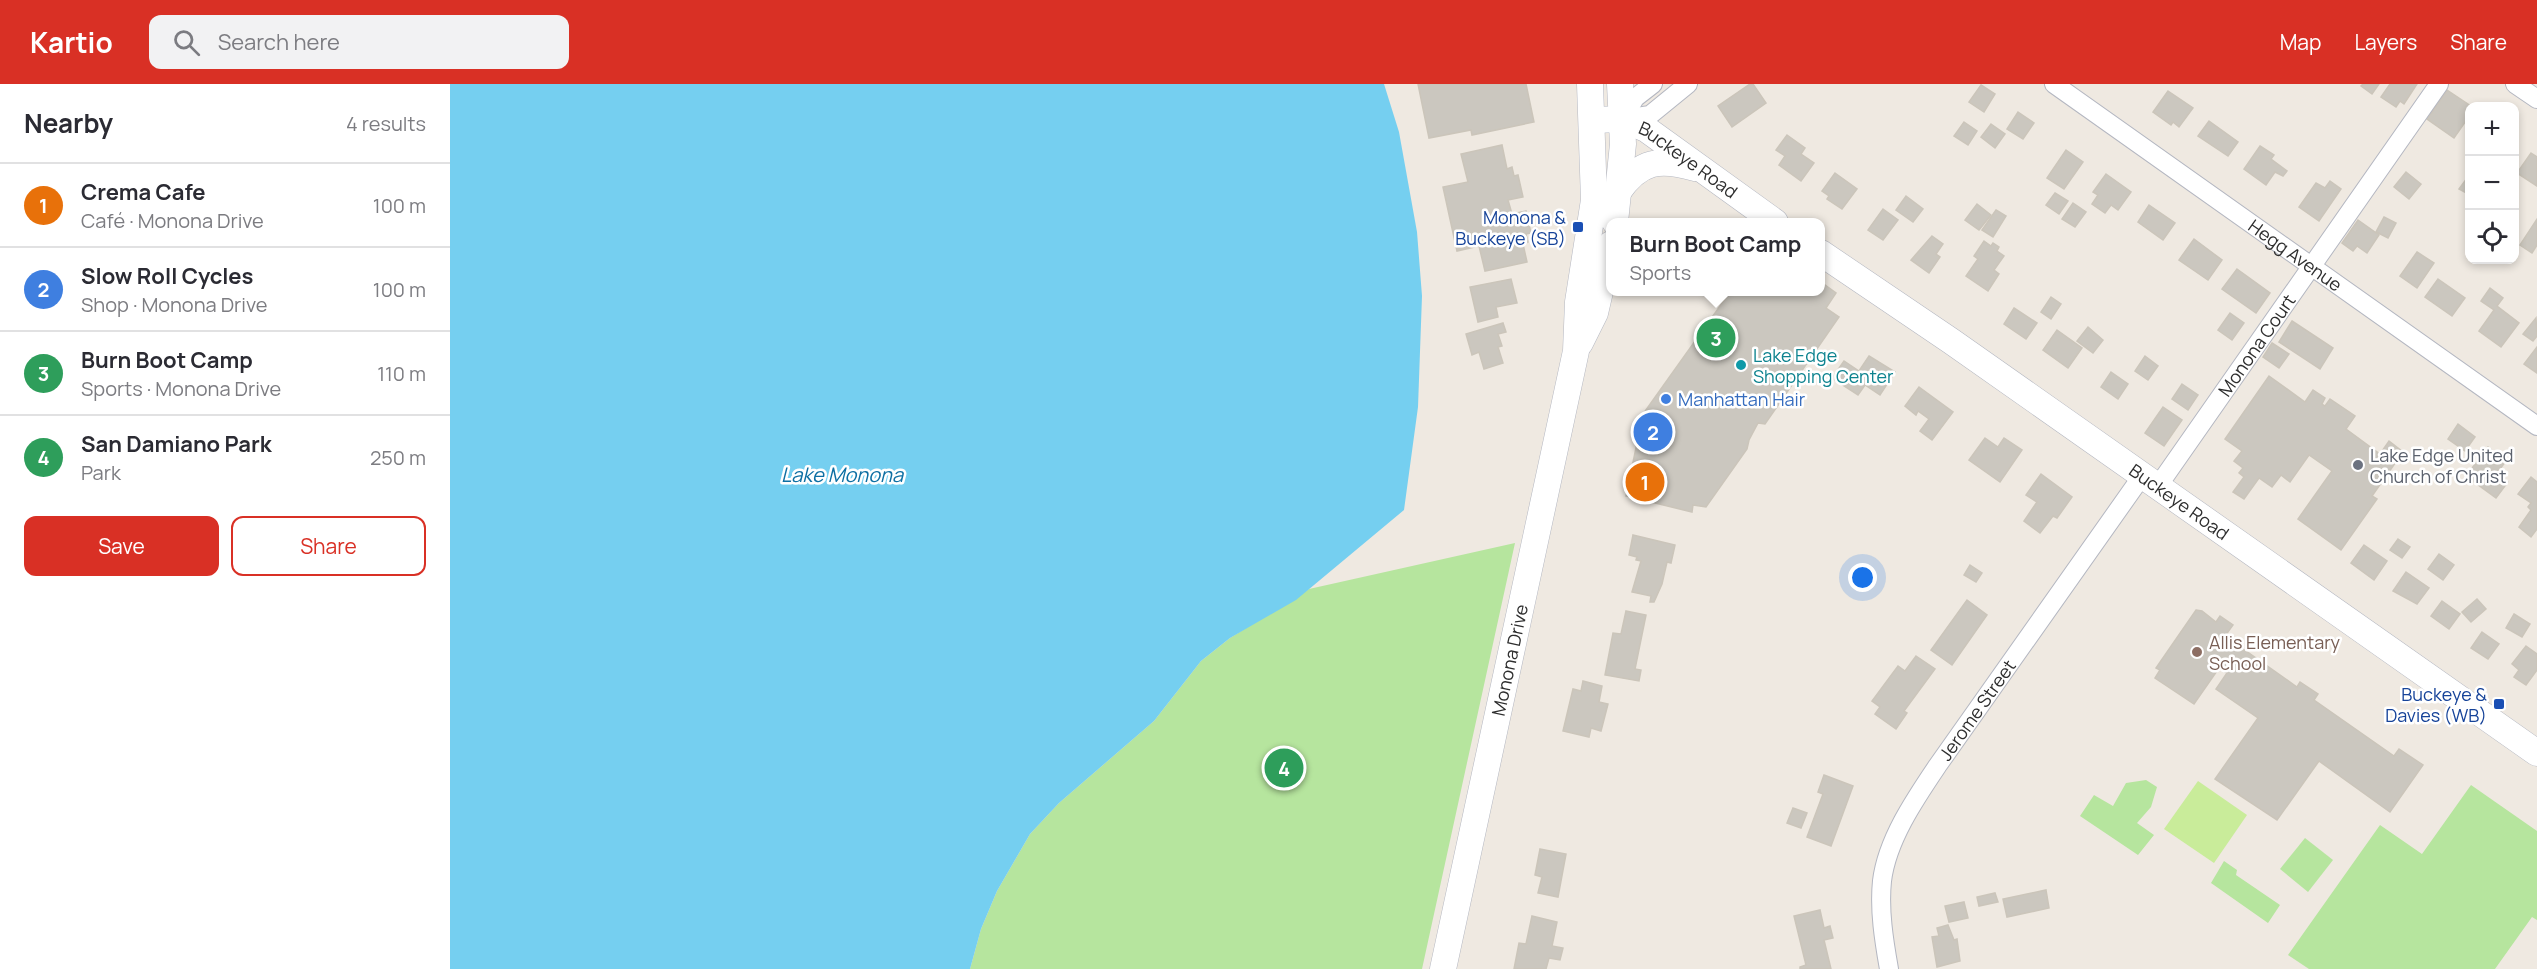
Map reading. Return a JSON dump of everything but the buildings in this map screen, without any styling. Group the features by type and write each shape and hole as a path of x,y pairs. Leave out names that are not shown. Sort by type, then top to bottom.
{"street":[{"name":"Monona Drive","path":"1443,969 1576,351 1578,302 1594,200 1590,84"},
{"path":"1615,218 1623,119 1620,84"},
{"path":"1623,119 1635,98 1653,84"},
{"path":"1623,119 1650,115 1688,84"},
{"name":"Hegg Avenue","path":"2054,84 2537,426"},
{"name":"Monona Court","path":"2150,481 2313,267 2439,84"},
{"path":"2515,84 2537,99"},
{"name":"Buckeye Road","path":"1592,120 1623,119 1651,132 1770,218"},
{"path":"1618,192 1630,176 1652,163 1681,164 1707,172"},
{"name":"Buckeye Road","path":"1825,256 1951,341 2536,750"},
{"name":"Monona Drive","path":"1576,351 1595,313 1606,266"},
{"name":"Jerome Street","path":"1889,969 1882,912 1882,881 1901,826 1938,765 2150,481"}],"green space":[{"path":"1515,543 1422,969 970,969 981,929 997,891 1030,834 1059,803 1154,721 1201,661 1230,638 1309,589"},
{"path":"2146,780 2157,787 2151,807 2137,823 2154,835 2138,855 2080,816 2094,795 2113,806 2126,783"},
{"path":"2198,781 2247,815 2214,863 2164,829"},
{"path":"2471,785 2537,831 2537,920 2532,917 2495,969 2309,969 2288,955 2380,825 2422,854"},
{"path":"2305,838 2333,860 2308,892 2280,869"},
{"path":"2224,861 2237,870 2236,875 2280,905 2268,923 2211,883"}],"water":[{"name":"Lake Monona","path":"450,84 1384,84 1399,132 1417,232 1422,296 1418,407 1404,510 1296,600 1230,638 1201,661 1154,721 1059,803 1030,834 997,891 981,929 970,969 450,969"}],"place":[{"name":"Monona & Buckeye (SB)","path":"1578,227"},
{"name":"Burn Boot Camp","path":"1716,338"},
{"name":"Lake Edge Shopping Center","path":"1741,365"},
{"name":"Manhattan Hair","path":"1666,399"},
{"name":"Slow Roll Cycles","path":"1653,432"},
{"name":"Lake Edge United Church of Christ","path":"2358,465"},
{"name":"Crema Cafe","path":"1645,482"},
{"name":"Allis Elementary School","path":"2197,652"},
{"name":"Buckeye & Davies (WB)","path":"2499,704"},
{"name":"San Damiano Park","path":"1284,768"}]}
